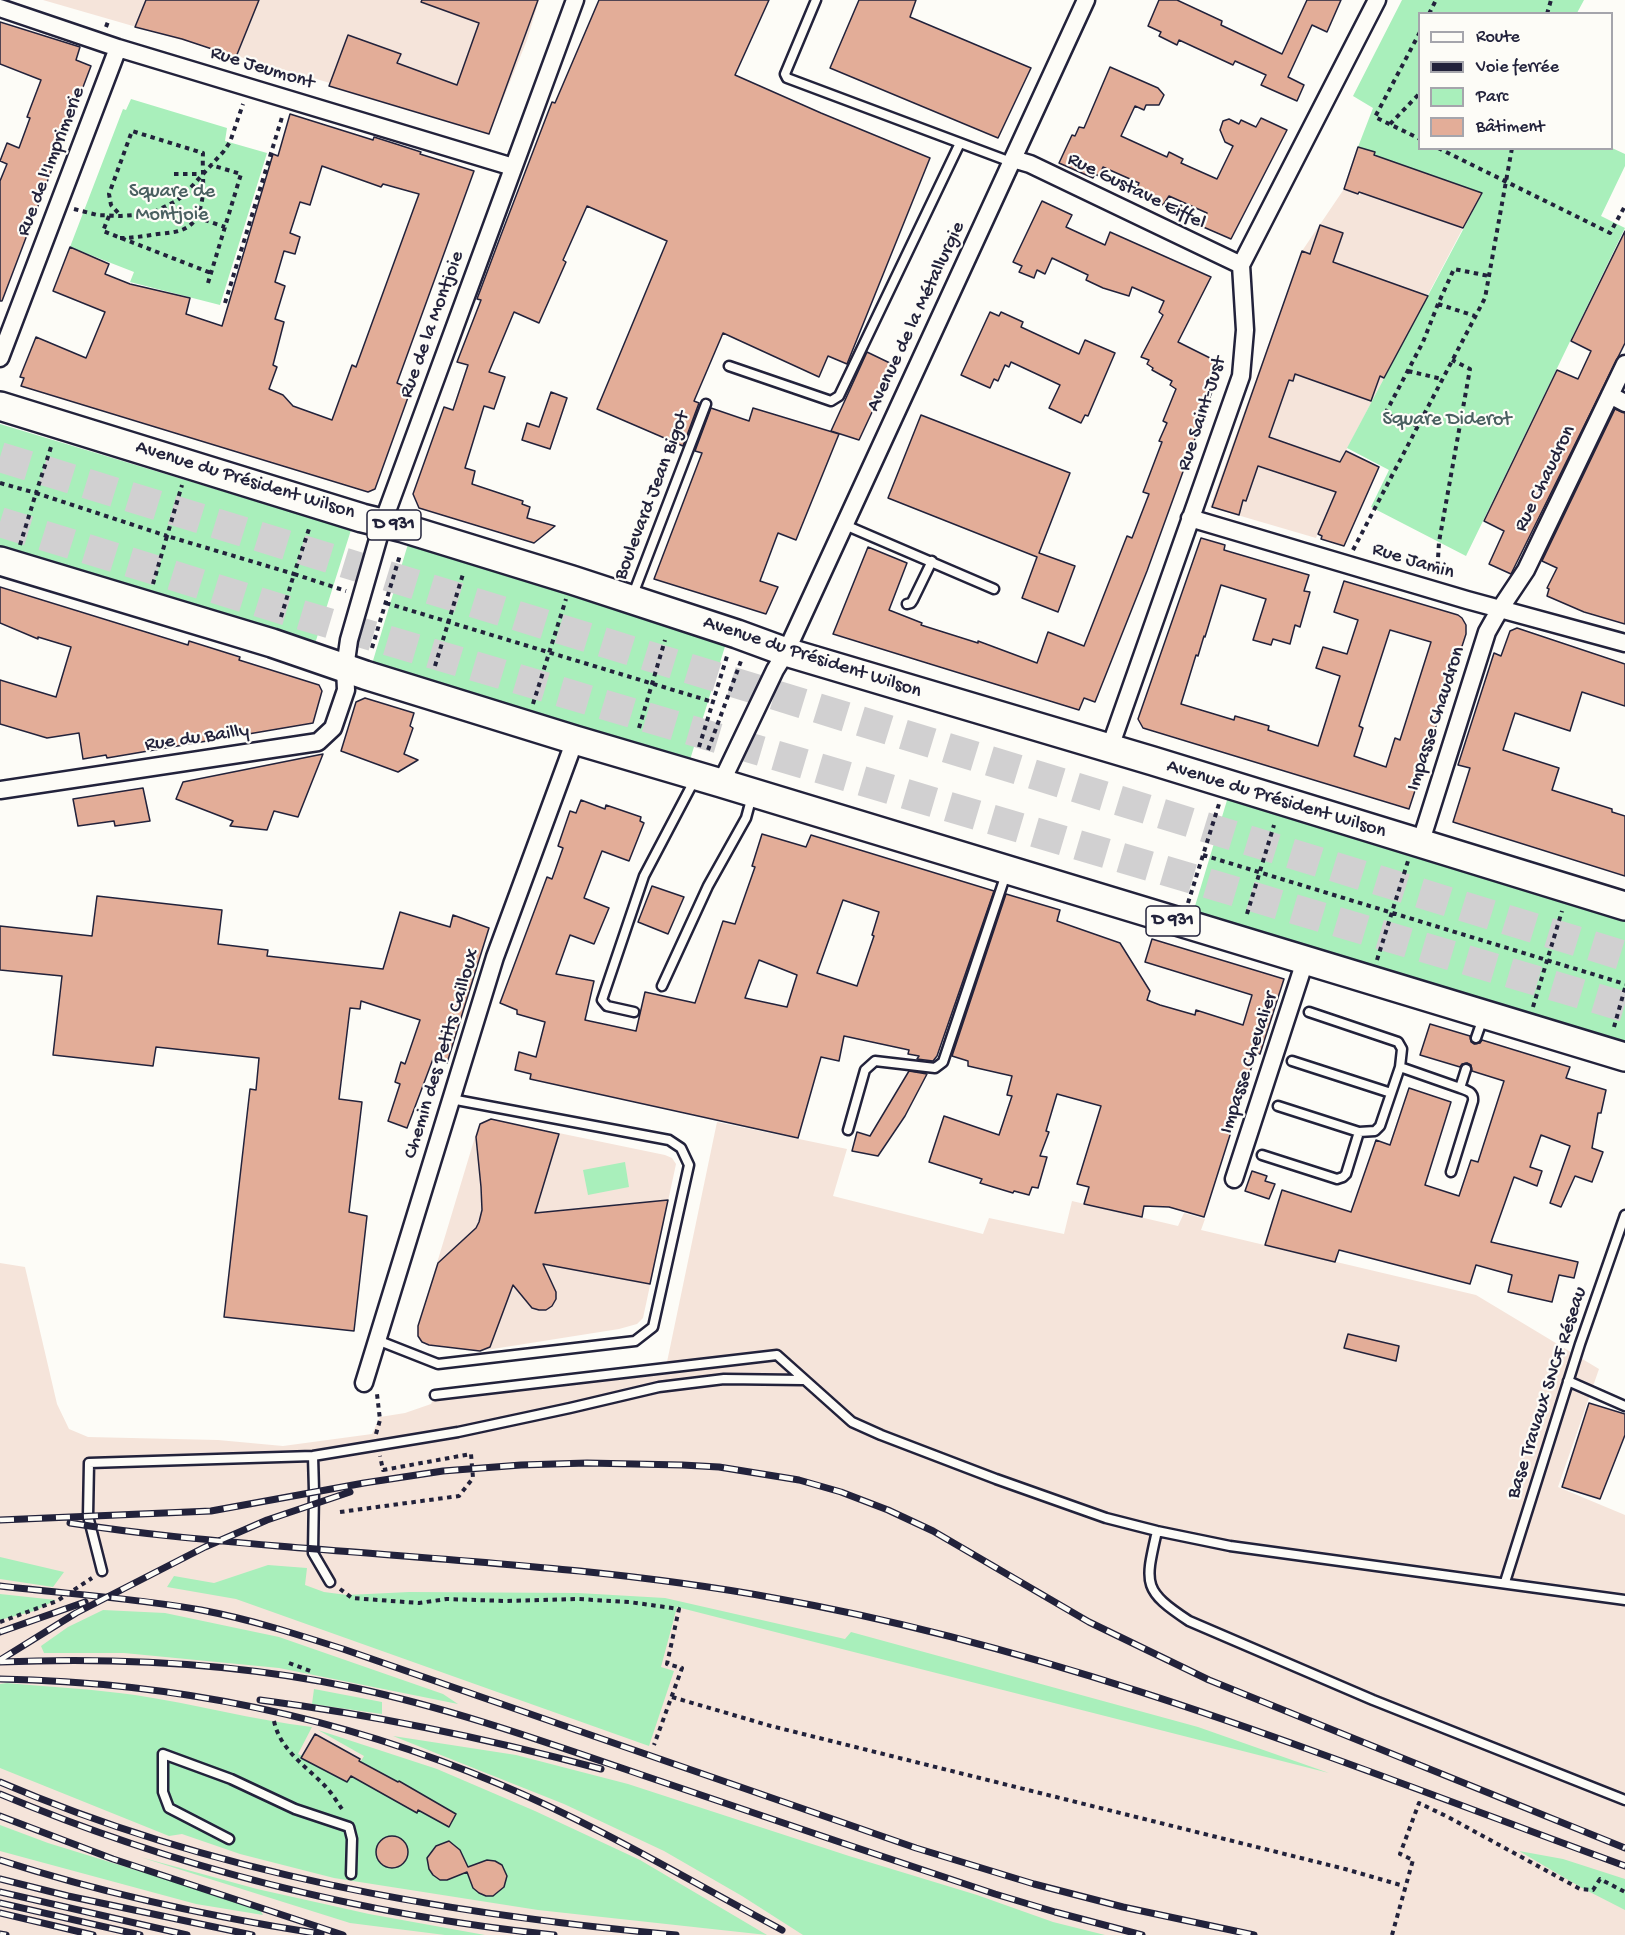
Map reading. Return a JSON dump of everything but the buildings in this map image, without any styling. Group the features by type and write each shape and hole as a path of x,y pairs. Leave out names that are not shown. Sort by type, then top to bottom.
{"main road":[{"name":"Avenue du Président Wilson","path":"0,406 340,511 561,576 786,652 1109,750 1153,761 1414,851 1625,906"},
{"name":"D 931","path":"7,563 309,654 345,668 575,740 1371,981 1480,1026 1527,1028 1625,1057"}],"street":[{"name":"Rue de la Montjoie","path":"345,668 349,640 383,522 575,0"},
{"name":"Avenue de la Métallurgie","path":"709,779 786,652 1086,0"},
{"path":"1241,265 1377,0"},
{"name":"Rue Jeumont","path":"0,8 118,48 513,167"},
{"name":"Rue de l'Imprimerie","path":"0,358 118,48"},
{"name":"Rue Gustave Eiffel","path":"1012,160 1030,164 1241,265"},
{"name":"Rue Saint-Just","path":"1109,750 1241,376 1245,330 1241,265"},
{"name":"Rue Chaudron","path":"1500,609 1526,570 1617,399 1625,364"},
{"name":"Rue Jamin","path":"1190,518 1436,591 1625,643"},
{"name":"Impasse Chaudron","path":"1414,851 1487,632 1500,609"},
{"name":"Rue du Bailly","path":"0,790 318,742 333,728 346,690 345,668"},
{"name":"Chemin des Petits Cailloux","path":"364,1383 495,957 575,740"},
{"name":"Impasse Chevalier","path":"1234,1179 1305,961"}],"lane":[{"path":"816,0 785,74 787,78 960,143 1012,160"},
{"path":"729,366 831,401 839,396 960,143"},
{"name":"Boulevard Jean Bigot","path":"631,600 706,404"},
{"path":"845,525 994,589"},
{"path":"907,604 913,600 932,561"},
{"path":"634,1012 607,1006 602,1000 605,989 644,876 709,779"},
{"path":"662,986 708,886 746,818 753,793"},
{"path":"848,1130 868,1065 875,1061 935,1068 943,1062 1007,871"},
{"path":"1278,1106 1359,1132 1375,1131 1380,1126 1400,1067 1402,1049 1398,1042 1310,1012"},
{"path":"1292,1061 1391,1093"},
{"path":"1400,1067 1471,1092 1473,1096 1451,1172"},
{"path":"1460,1088 1466,1069"},
{"path":"376,1340 438,1364 635,1341 652,1327 689,1165 681,1148 669,1140 451,1099"},
{"path":"1263,1155 1337,1179 1346,1173 1359,1132"},
{"name":"Base Travaux SNCF Réseau","path":"1505,1582 1568,1381 1625,1215"},
{"path":"435,1395 777,1355 852,1422 881,1435 1106,1518 1230,1546 1625,1600"},
{"path":"102,1571 88,1516 89,1463 313,1456 525,1418 659,1387 724,1379 803,1380"},
{"path":"1568,1381 1625,1406"},
{"path":"313,1456 313,1553 330,1582"},
{"path":"1157,1531 1148,1581 1155,1594 1168,1607 1189,1621 1373,1700 1625,1800"},
{"path":"229,1839 169,1808 163,1792 163,1754 231,1779 295,1809 349,1827 352,1839 351,1874"}],"path":[{"path":"1418,34 1375,117 1418,138"},
{"path":"59,203 83,212 109,216 146,214 166,207 184,195 230,142 248,87"},
{"path":"1390,124 1418,94"},
{"path":"225,303 288,99"},
{"path":"120,238 175,234 187,227 201,207 203,153 132,131 109,194 111,205 121,216"},
{"path":"1442,150 1610,233 1625,206"},
{"path":"1346,564 1485,298 1512,150"},
{"path":"208,283 241,174 211,165"},
{"path":"174,174 201,174"},
{"path":"109,216 103,231 211,273"},
{"path":"196,217 225,227"},
{"path":"1418,426 1385,414 1423,342 1454,269 1489,276"},
{"path":"1438,304 1475,316"},
{"path":"1436,591 1439,542 1470,369 1452,360"},
{"path":"1408,371 1442,380"},
{"path":"7,563 36,493 58,423"},
{"path":"146,605 183,481"},
{"path":"0,483 361,596"},
{"path":"281,617 309,529"},
{"path":"372,648 400,555"},
{"path":"435,666 463,574"},
{"path":"527,725 567,596"},
{"path":"386,603 713,702"},
{"path":"639,728 665,640"},
{"path":"699,747 727,657"},
{"path":"708,750 741,661"},
{"path":"1182,924 1221,800"},
{"path":"1246,914 1274,825"},
{"path":"1371,981 1414,851"},
{"path":"1203,855 1625,986 1614,1027"},
{"path":"1527,1028 1568,890"},
{"path":"364,1383 377,1393 380,1420 375,1446"},
{"path":"340,1512 459,1496 473,1478 471,1454 383,1470"},
{"path":"0,1622 57,1601 102,1571"},
{"path":"343,1592 352,1598 419,1603 447,1599 505,1601 578,1599 629,1602 679,1609 667,1664 681,1668 654,1745"},
{"path":"289,1663 313,1672"},
{"path":"672,1696 771,1726 1345,1869 1404,1886"},
{"path":"274,1721 279,1738 286,1749 327,1788 345,1813 349,1827"},
{"path":"1392,1935 1413,1860 1400,1854 1419,1803 1580,1888 1593,1890 1600,1879 1625,1892"}],"shaded area":[{"path":"43,0 539,0 527,40 489,134 329,86 330,83"},
{"path":"1344,189 1360,195 1361,192 1463,228 1329,483 1338,488 1316,538 1210,507 1302,251"},
{"path":"491,1119 672,1158 676,1164 643,1318 637,1324 619,1329 480,1351 429,1345 420,1340 417,1333 418,1326 478,1127 483,1121"},
{"path":"717,1122 847,1149 833,1196 983,1234 989,1218 1064,1234 1072,1201 1178,1226 1184,1213 1205,1219 1201,1230 1476,1295 1599,1369 1558,1487 1625,1515 1625,1935 0,1935 0,1263 25,1267 57,1404 69,1429 88,1437 218,1440 283,1446 372,1434 380,1417 405,1413 431,1404 435,1395 450,1391 667,1362"}],"green space":[{"name":"Square Diderot","path":"1402,0 1584,0 1578,12 1418,12 1418,150 1613,148 1625,154 1625,166 1601,216 1625,228 1466,556 1371,507 1389,470 1347,448 1482,194 1374,155 1358,147 1373,108 1353,96"},
{"name":"Square de Montjoie","path":"131,99 227,128 225,141 267,153 220,305 130,282 134,272 70,247 123,109 126,110"},
{"path":"0,424 351,530 313,650 0,551"},
{"path":"408,544 727,640 689,763 372,664"},
{"path":"1228,797 1625,919 1625,1048 1192,916"},
{"path":"625,1162 629,1187 588,1195 583,1170"},
{"path":"0,1557 64,1572 53,1587 0,1579"},
{"path":"268,1565 307,1568 305,1585 324,1592 347,1595 409,1592 578,1593 665,1598 845,1639 851,1632 1198,1727 1329,1773 677,1607 661,1667 674,1671 649,1746 236,1599 167,1587 174,1576 214,1583"},
{"path":"0,1594 56,1600 34,1611 0,1620"},
{"path":"103,1610 165,1613 279,1637 443,1694 458,1704 279,1668 124,1653 44,1653 41,1646 68,1627"},
{"path":"0,1684 135,1695 312,1727 298,1754 350,1779 364,1756 318,1730 437,1769 535,1811 640,1860 767,1935 538,1910 334,1878 240,1854 182,1834 169,1836 0,1768"},
{"path":"314,1689 382,1702 382,1714 312,1704"},
{"path":"393,1736 516,1755 628,1784 977,1895 1053,1922 1105,1935 803,1935 742,1896 664,1851 564,1804"},
{"path":"0,1825 48,1843 259,1908 263,1915 196,1904 0,1851"},
{"path":"1519,1851 1563,1859 1625,1879 1625,1910 1582,1888"},
{"path":"140,1857 257,1889 369,1914 485,1935 445,1935 350,1923"}],"tunnel":[{"path":"0,457 1625,956"},
{"path":"0,522 278,608 1625,1007"}],"railway":[{"path":"0,1520 211,1511 443,1471 521,1465 587,1463 682,1465 719,1467 799,1480 841,1492 933,1531 1089,1622 1209,1680 1625,1848"},
{"path":"0,1660 76,1613 205,1547 267,1520 350,1492"},
{"path":"70,1523 200,1539 527,1566 651,1579 774,1598 884,1620 992,1647 1205,1713 1625,1866"},
{"path":"0,1586 176,1606 272,1627 343,1649 916,1848 1034,1884 1123,1907 1254,1935"},
{"path":"0,1632 85,1602"},
{"path":"0,1662 134,1661 223,1667 311,1679 392,1696 536,1739 995,1894 1142,1935"},
{"path":"0,1679 128,1687 192,1696 317,1722 379,1740 439,1760 535,1800 607,1835 782,1930"},
{"path":"260,1700 432,1729 601,1769"},
{"path":"0,1782 81,1814 163,1842 332,1885 417,1902 503,1915 676,1935"},
{"path":"0,1794 134,1844 272,1885 412,1915 554,1935"},
{"path":"0,1816 113,1859 343,1935"},
{"path":"0,1860 79,1884 159,1903 321,1934"},
{"path":"0,1879 68,1896 252,1935"},
{"path":"0,1892 187,1935"},
{"path":"0,1903 140,1935"},
{"path":"0,1913 93,1935"},
{"path":"0,1934 6,1935"}]}
